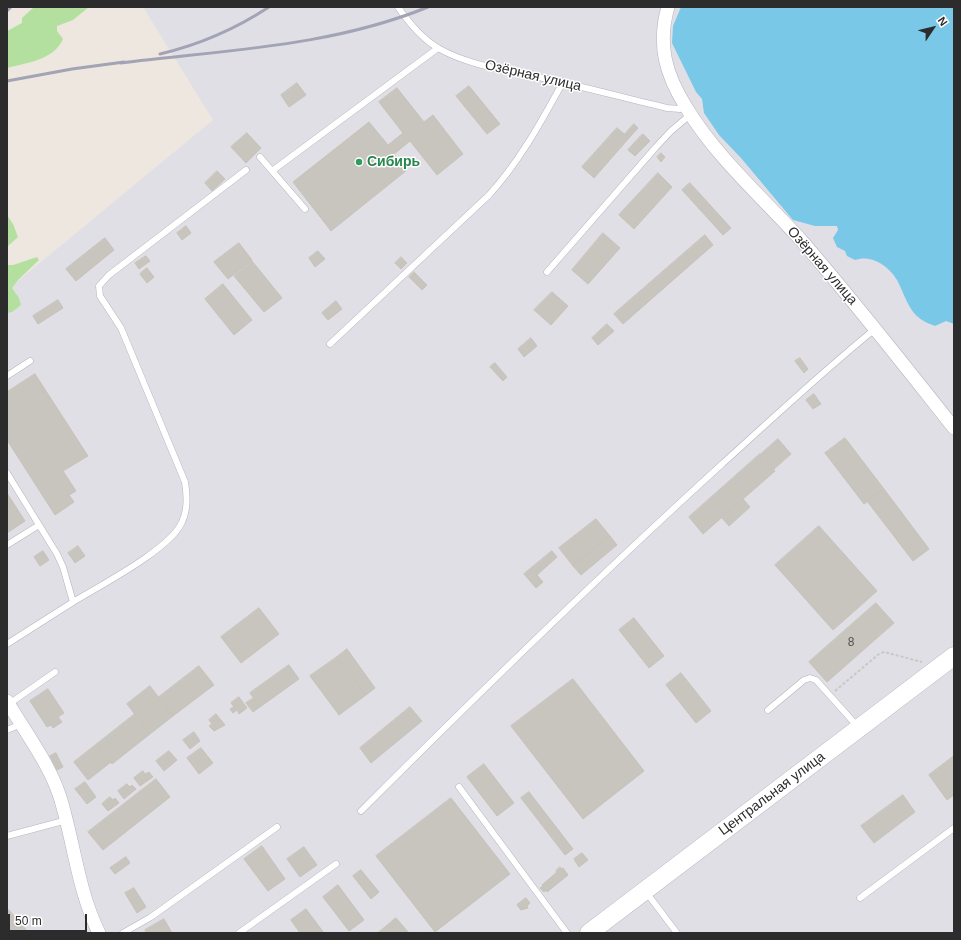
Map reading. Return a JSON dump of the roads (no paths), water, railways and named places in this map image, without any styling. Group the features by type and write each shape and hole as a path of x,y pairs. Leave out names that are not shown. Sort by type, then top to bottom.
{"street":[{"name":"Озёрная улица","path":"668,7 663,26 662,43 664,54 673,81 688,111 721,154 824,267 954,428"},
{"name":"Центральная улица","path":"589,933 954,656"},
{"path":"8,702 51,776 60,796 84,894 97,932"}],"lane":[{"name":"Озёрная улица","path":"398,7 418,33 438,48 469,61 563,82 667,108 688,111"},
{"path":"272,171 438,48"},
{"path":"330,344 489,195 506,177 534,136 563,82"},
{"path":"547,272 688,111"},
{"path":"260,157 305,209"},
{"path":"7,644 138,562 165,543 180,527 186,508 187,497 182,476 121,328 100,296 99,286 109,275 246,170"},
{"path":"361,811 482,690 642,537 829,367 875,329"},
{"path":"7,376 30,361"},
{"path":"7,474 63,567 73,602"},
{"path":"7,545 39,525"},
{"path":"8,702 56,672"},
{"path":"768,710 804,680 810,678 816,680 859,728"},
{"path":"7,730 21,724"},
{"path":"459,787 567,933"},
{"path":"7,836 66,820"},
{"path":"123,933 151,917 276,827"},
{"path":"860,898 954,828"},
{"path":"239,933 336,864"},
{"path":"645,891 677,933"}],"water":[{"path":"681,7 954,7 954,324 946,321 935,326 919,318 911,309 897,280 889,270 879,262 873,260 855,260 847,256 845,251 837,247 833,238 838,230 837,226 815,226 793,220 741,158 719,135 704,113 702,99 696,92 672,43 673,26"}],"railway":[{"path":"7,11 11,7"},
{"path":"160,54 189,46 217,35 244,22 269,7"},
{"path":"121,63 238,50 315,39 353,31 428,7"},
{"path":"7,81 72,69 124,62"}],"place":[{"name":"Сибирь","path":"359,162"}]}
